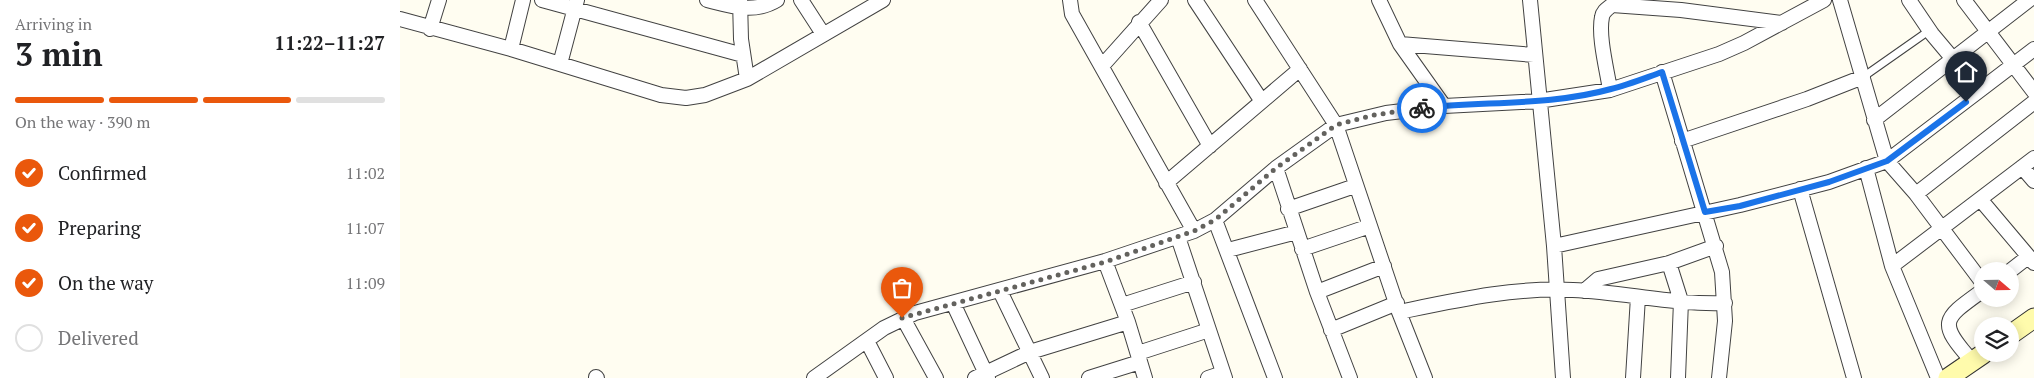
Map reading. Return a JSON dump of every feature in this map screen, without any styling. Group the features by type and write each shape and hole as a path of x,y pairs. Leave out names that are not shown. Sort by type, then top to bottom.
{"street":[{"path":"430,29 439,0"},
{"path":"510,49 524,0"},
{"path":"542,0 576,5 743,55"},
{"path":"707,0 763,6 777,0"},
{"path":"801,0 823,34"},
{"path":"400,19 672,97 705,96 747,79 883,0"},
{"path":"1070,0 1072,14 1194,231"},
{"path":"1102,66 1139,22 1161,0"},
{"path":"1195,0 1261,100"},
{"path":"1255,0 1336,125 1355,186 1425,378"},
{"path":"1380,0 1388,23 1400,44 1444,106"},
{"path":"1530,0 1538,101 1554,246 1563,378"},
{"path":"814,378 833,373 867,341 902,318 1105,262 1194,231 1215,220 1276,168 1336,125 1386,113 1444,106 1538,101 1610,90 1718,54 1824,0"},
{"path":"1840,0 1887,161 1916,194 1974,271"},
{"path":"1909,0 1953,59"},
{"path":"1964,0 2034,92"},
{"path":"1874,120 2029,0"},
{"path":"740,4 743,55 747,79"},
{"path":"560,64 576,5"},
{"path":"1610,90 1602,22 1605,10 1612,5 1681,10 1782,23"},
{"path":"1139,22 1210,146"},
{"path":"1400,44 1534,55"},
{"path":"1554,246 1740,206 1829,182 1887,161 2034,49"},
{"path":"1166,183 1261,100 1300,69"},
{"path":"1662,72 1716,246 1725,302 1719,378"},
{"path":"1682,141 1798,102 1863,77"},
{"path":"1916,194 2034,102"},
{"path":"1892,266 2034,158"},
{"path":"2022,167 2034,182"},
{"path":"1276,168 1317,292 1350,378"},
{"path":"1866,168 1892,266 1938,378"},
{"path":"1288,208 1355,186"},
{"path":"1800,189 1854,378"},
{"path":"1980,199 2031,260 2019,266"},
{"path":"1215,220 1228,250 1275,378"},
{"path":"1302,249 1370,226"},
{"path":"1228,250 1297,232"},
{"path":"1178,237 1224,375 1208,378"},
{"path":"1584,291 1598,279 1669,263 1716,246"},
{"path":"1105,262 1128,322 1145,378"},
{"path":"1669,263 1682,301 1678,378"},
{"path":"1317,292 1384,266"},
{"path":"1122,306 1194,282"},
{"path":"1331,330 1398,308 1478,296 1557,289 1682,301 1725,302"},
{"path":"1000,291 1042,378"},
{"path":"1632,378 1638,297"},
{"path":"1974,297 1959,308 1949,319 1948,325 1960,347 1974,355"},
{"path":"953,303 983,376 1030,352 1128,322"},
{"path":"902,318 936,378"},
{"path":"2019,329 2034,318"},
{"path":"1089,378 1209,330"},
{"path":"867,341 886,378"},
{"path":"1948,378 1974,360"}],"lane":[{"path":"1863,77 1930,30"}],"way so far":[{"path":"902,318 1105,262 1194,231 1215,220 1276,168 1336,125 1374,115 1422,108"}],"route":[{"path":"1422,108 1538,101 1610,90 1662,72 1692,176 1705,212 1740,206 1829,182 1887,161 1966,102"}]}
